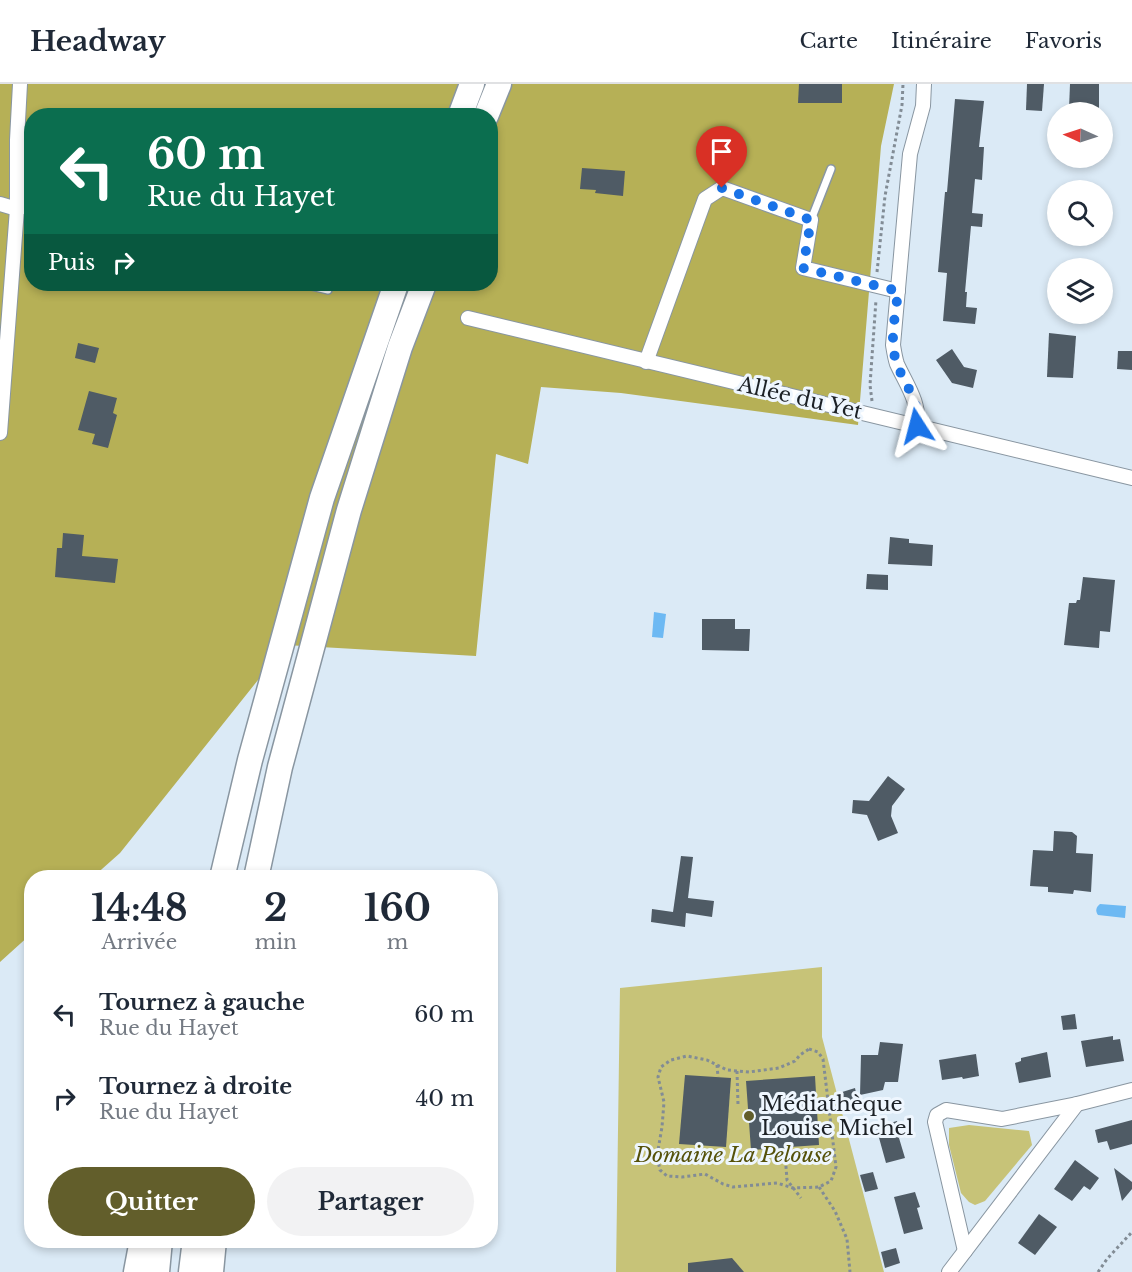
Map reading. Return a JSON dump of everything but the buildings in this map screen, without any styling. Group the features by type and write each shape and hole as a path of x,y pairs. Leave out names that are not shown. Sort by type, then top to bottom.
{"highway":[{"path":"463,108 472,84"},
{"path":"489,108 499,84"},
{"path":"224,870 250,760 322,498 394,291"},
{"path":"258,870 280,767 349,510 400,347 421,291"},
{"path":"136,1272 140,1248"},
{"path":"157,1272 159,1248"},
{"path":"191,1272 194,1248"},
{"path":"211,1272 213,1248"}],"street":[{"path":"0,432 17,208 20,84"},
{"path":"917,426 919,414 897,362 893,345 910,154 922,106 924,84"},
{"path":"646,362 705,199 722,188 811,220 803,268 898,291"},
{"path":"0,204 17,208"},
{"name":"Allée du Yet","path":"468,318 1132,478"},
{"path":"965,1251 935,1122 937,1115 946,1110 1002,1119 1132,1090"},
{"path":"949,1272 1077,1104"}],"lane":[{"path":"811,220 831,169"},
{"path":"17,208 24,210"}],"path":[{"path":"885,418 876,411 870,385 885,196 902,105 903,84"},
{"path":"809,1049 818,1052 823,1059 836,1167 831,1181 819,1187 793,1188 777,1183 733,1187 705,1174 682,1178 667,1176 660,1170 657,1156 664,1102 658,1077 661,1066 670,1060 687,1056 707,1060 727,1070 737,1071 749,1072 779,1068 795,1061 809,1049"},
{"path":"717,1065 718,1077"},
{"path":"737,1071 738,1105"},
{"path":"785,1154 787,1180 801,1198"},
{"path":"819,1187 835,1211 847,1239 850,1272"},
{"path":"1098,1272 1132,1232"}],"green space":[{"name":"Domaine La Pelouse","path":"822,967 822,1037 884,1272 616,1272 620,988"},
{"path":"969,1125 1029,1131 1032,1145 985,1201 975,1205 961,1193 949,1145 949,1128"}],"shaded area":[{"path":"0,84 894,84 881,146 858,425 621,393 541,387 528,464 496,454 476,656 286,645 120,853 101,870 24,870 24,940 0,962"}],"water":[{"path":"654,612 666,614 663,638 652,637"},
{"path":"1100,904 1126,906 1125,918 1098,915 1096,909"}],"place":[{"name":"Médiathèque Louise Michel","path":"749,1116"}],"route":[{"path":"722,188 811,220 803,268 898,291 893,345 897,362 919,414 917,426"}]}
